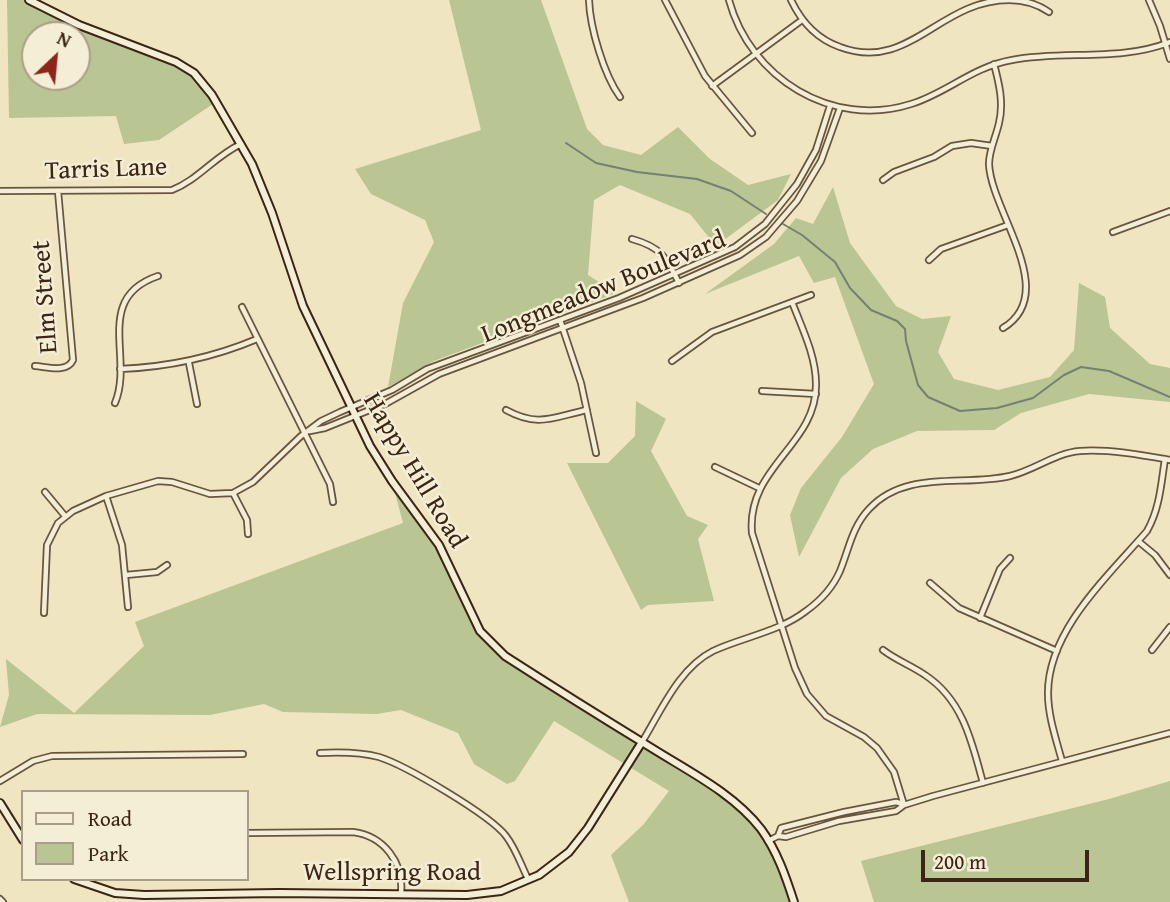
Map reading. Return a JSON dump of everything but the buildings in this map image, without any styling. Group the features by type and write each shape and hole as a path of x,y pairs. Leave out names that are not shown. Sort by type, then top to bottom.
{"street":[{"name":"Happy Hill Road","path":"29,0 79,25 194,73 212,95 252,164 272,213 303,306 355,415 392,481 439,545 476,624 487,640 505,656 726,796 749,816 768,841 781,866 793,902"},
{"path":"589,0 594,31 611,81 620,97"},
{"path":"665,0 697,63 712,86 752,133"},
{"path":"729,0 740,29 756,54 788,85 830,106 861,111 899,108 933,95 973,72 1024,57 1110,54 1168,43"},
{"path":"791,0 802,20 819,36 836,46 856,52 875,53 903,46 949,16 986,2 1025,1 1049,12"},
{"path":"1149,0 1168,43 1170,59"},
{"path":"712,86 802,20"},
{"path":"994,64 1001,106 999,126 992,146 990,174 1023,263 1026,293 1019,314 1003,327"},
{"name":"Longmeadow Boulevard","path":"307,432 321,421 392,390 427,369 675,275 735,247 772,217 805,172 816,150 830,106"},
{"name":"Longmeadow Boulevard","path":"307,432 325,428 387,403 439,374 563,329 679,283 740,255 766,237 797,201 817,169 832,136 840,108"},
{"path":"884,180 894,172 934,157 952,146 971,143 992,146"},
{"name":"Tarris Lane","path":"0,191 172,190 187,183 223,153 241,144"},
{"name":"Elm Street","path":"36,366 64,368 71,365 73,360 58,191"},
{"path":"1113,232 1170,211"},
{"path":"929,260 941,249 1008,225"},
{"path":"632,240 657,249 667,259 679,283"},
{"path":"115,403 120,388 120,320 124,303 140,284 158,276"},
{"path":"673,361 712,332 811,295"},
{"path":"792,302 814,362 816,394 812,412 804,427 759,488 751,514 752,533 798,677 811,701 836,723 864,737 877,748 894,772 904,805"},
{"path":"242,307 307,432 330,484 333,502"},
{"path":"560,320 581,383 596,453"},
{"path":"120,369 189,363 257,339"},
{"path":"189,363 197,404"},
{"path":"762,391 816,394"},
{"path":"506,410 524,418 543,421 587,410"},
{"path":"44,613 47,545 55,528 65,516 106,496 158,481 172,482 210,495 233,493 253,482 307,432"},
{"path":"642,742 683,676 698,661 714,651 782,625 805,612 825,593 841,568 857,524 870,508 893,491 935,481 1013,475 1072,452 1093,451 1167,459 1156,512 1147,531 1098,586 1070,626 1057,651 1049,679 1049,705 1062,761"},
{"path":"715,467 759,488"},
{"path":"45,492 65,516"},
{"path":"233,493 247,520 248,534"},
{"path":"106,496 122,545 128,607"},
{"path":"1138,541 1155,555 1170,575"},
{"path":"980,618 1000,569 1010,558"},
{"path":"126,575 157,572 167,565"},
{"path":"930,583 949,602 1057,651"},
{"path":"1152,650 1170,627"},
{"path":"883,650 926,675 952,701 971,736 983,783"},
{"path":"768,841 778,836 786,837 839,821 896,811 904,805 1170,733"},
{"name":"Wellspring Road","path":"80,881 115,893 174,895 480,894 502,891 528,881 550,868 577,842 642,742"},
{"path":"320,753 369,755 391,761 414,773 500,829 512,844 528,881"},
{"path":"0,781 33,761 52,756 243,754"},
{"path":"778,836 781,828 844,812 896,802 904,805"},
{"path":"0,803 21,836"},
{"path":"248,834 353,832 369,835 381,842 395,859 400,873 401,893"},
{"path":"290,893 290,902"}],"green space":[{"path":"7,0 29,0 72,21 21,21 21,91 91,91 91,29 185,67 216,102 159,140 124,144 116,116 9,118"},
{"path":"449,0 541,0 587,129 603,145 641,155 678,127 710,159 748,185 791,174 778,200 716,246 690,214 620,185 594,200 588,275 616,293 434,361 388,387 403,303 434,242 425,220 371,194 355,169 481,130"},
{"path":"833,187 850,243 896,306 922,319 951,316 938,352 954,379 998,390 1050,377 1074,350 1079,283 1105,297 1110,328 1150,364 1170,368 1170,402 1089,394 1021,413 994,430 917,431 873,449 841,478 799,557 790,515 801,488 842,437 874,384 835,277 814,283 799,256 705,294 774,244 796,218 813,224"},
{"path":"636,401 666,419 651,451 687,516 708,525 698,539 714,601 648,605 641,610 567,463 608,463 635,436"},
{"path":"392,481 428,527 476,624 495,649 735,803 768,841 794,902 629,902 611,855 643,825 669,791 554,721 515,781 507,784 474,764 458,733 401,710 377,714 283,712 264,704 210,715 37,714 0,727 9,695 6,659 74,713 144,646 135,622 403,523"},
{"path":"1170,781 1170,902 874,902 861,861 1109,799"}],"waterway":[{"path":"566,143 596,163 637,172 697,179 731,191 766,214"},
{"path":"783,224 802,235 835,262 850,288 871,310 897,321 905,329 918,385 928,397 960,411 997,408 1033,398 1064,375 1081,367 1109,371 1170,397"}]}
